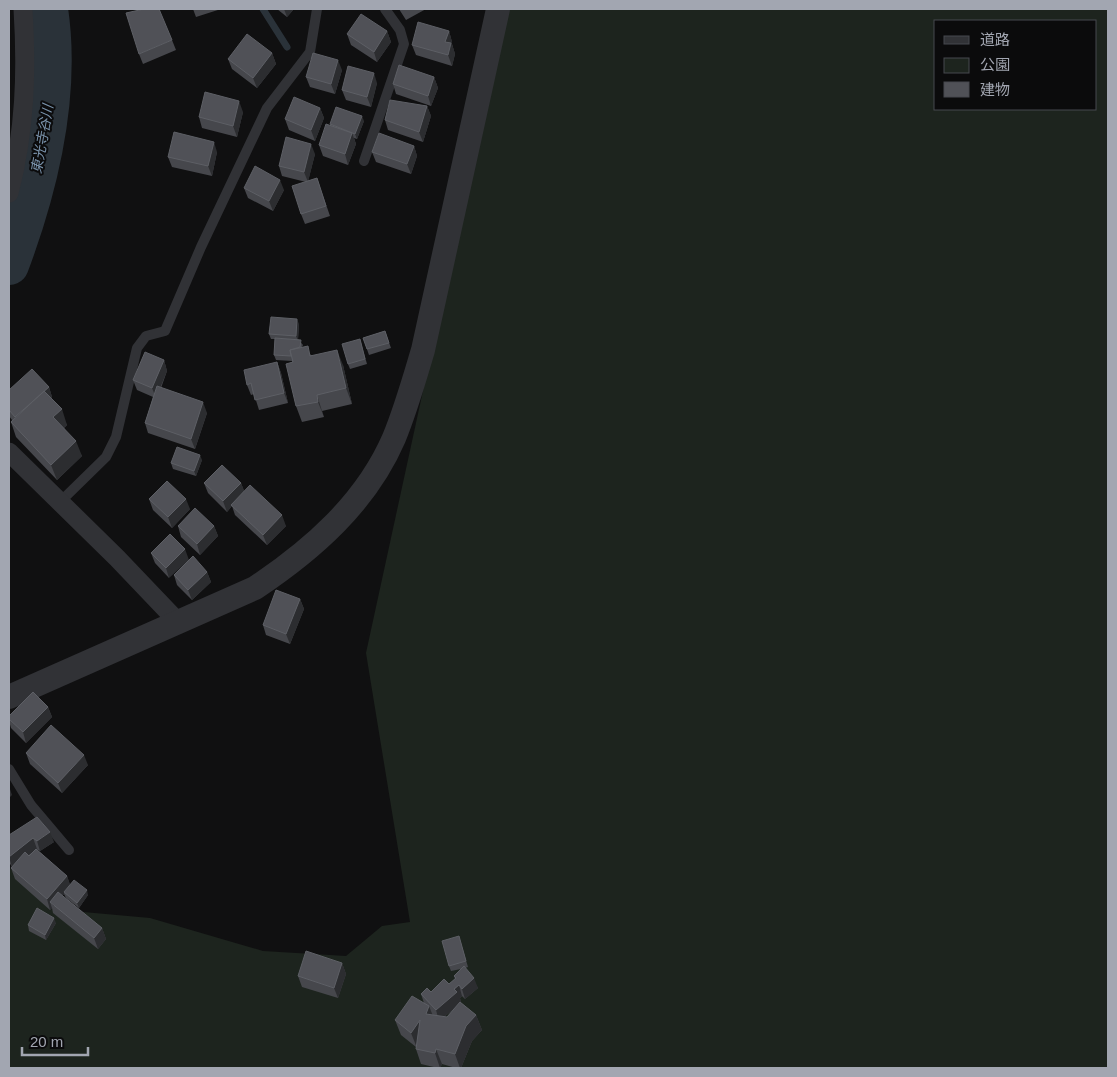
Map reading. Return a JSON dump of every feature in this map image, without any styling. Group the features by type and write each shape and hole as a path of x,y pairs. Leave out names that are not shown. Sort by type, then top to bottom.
{"street":[{"path":"9,193 23,122 26,62 23,9"},
{"path":"9,697 255,588 291,564 319,540 348,510 375,472 393,440 409,400 423,350 498,9"},
{"path":"9,452 117,558 179,623"}],"lane":[{"path":"60,502 100,462 116,437 137,348 146,336 165,331 201,247 267,108 310,52 317,9"},
{"path":"364,161 404,44 400,30 385,9"},
{"path":"9,769 31,805 69,850"}],"green space":[{"path":"506,9 1108,9 1108,1068 9,1068 9,867 50,909 150,918 263,951 346,956 382,926 410,922 366,653"}],"building":[{"path":"144,9 159,9 172,40 139,54 126,13"},
{"path":"361,14 387,31 374,52 347,34"},
{"path":"418,22 449,31 445,42 451,43 448,55 412,45"},
{"path":"247,34 272,53 253,78 228,59"},
{"path":"313,53 338,60 331,84 306,77"},
{"path":"399,65 434,77 428,96 393,84"},
{"path":"348,66 374,73 367,97 342,90"},
{"path":"205,92 239,101 233,126 199,117"},
{"path":"294,97 320,108 311,130 285,119"},
{"path":"390,100 427,106 419,132 385,120"},
{"path":"336,107 362,116 355,134 330,124"},
{"path":"326,124 352,133 345,154 319,145"},
{"path":"174,132 214,142 208,166 168,157"},
{"path":"379,133 414,146 407,164 372,152"},
{"path":"286,137 311,144 304,172 279,166"},
{"path":"255,166 280,180 269,201 244,188"},
{"path":"317,178 326,206 301,214 292,186"},
{"path":"271,317 297,319 296,336 269,334"},
{"path":"385,331 389,343 367,349 363,338"},
{"path":"275,338 301,340 300,347 290,350 291,356 274,355"},
{"path":"360,339 365,359 348,364 342,344"},
{"path":"308,346 310,356 337,350 346,388 317,395 318,402 296,406 286,364 293,362 290,350"},
{"path":"145,352 164,360 152,388 133,380"},
{"path":"277,362 284,393 255,400 251,383 247,385 244,370"},
{"path":"32,369 49,387 15,417 9,410 9,390"},
{"path":"157,386 203,402 191,439 145,423"},
{"path":"44,391 62,409 53,417 76,441 51,465 11,422"},
{"path":"177,447 200,455 194,471 171,463"},
{"path":"222,465 241,483 223,501 204,483"},
{"path":"167,481 186,499 168,517 149,499"},
{"path":"250,485 282,515 263,535 231,505"},
{"path":"195,508 214,526 197,544 178,526"},
{"path":"170,534 185,549 166,568 151,553"},
{"path":"193,556 207,572 188,590 174,575"},
{"path":"276,590 300,599 286,634 263,625"},
{"path":"33,692 48,707 23,732 9,719 9,716"},
{"path":"51,725 84,755 58,783 26,753"},
{"path":"37,817 50,832 37,841 33,838 9,857 9,835"},
{"path":"36,849 67,876 47,899 11,868 25,852 29,856"},
{"path":"74,880 87,890 77,903 64,892"},
{"path":"58,892 102,928 94,938 50,902"},
{"path":"37,908 54,918 45,935 28,925"},
{"path":"459,936 466,961 449,966 442,941"},
{"path":"306,951 342,963 334,988 298,976"},
{"path":"464,966 474,978 462,989 459,985 454,989 457,992 436,1010 421,994 427,988 431,992 444,979 449,984 456,978 454,976"},
{"path":"412,996 429,1006 426,1014 447,1017 460,1002 476,1015 466,1026 455,1054 436,1049 435,1053 416,1049 420,1020 411,1033 395,1020"}],"waterway":[{"name":"東光寺谷川","path":"9,265 30,203 45,139 52,74 48,9"},
{"path":"263,9 287,47"}]}
